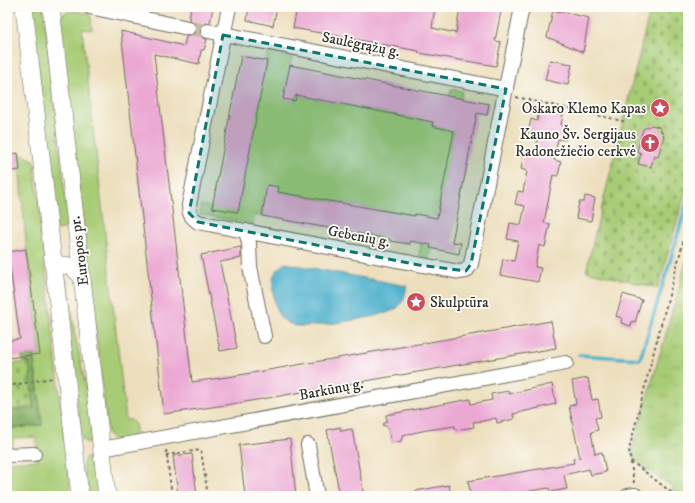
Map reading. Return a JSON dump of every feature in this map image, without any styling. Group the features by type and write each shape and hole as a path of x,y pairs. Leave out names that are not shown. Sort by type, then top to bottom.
{"main road":[{"name":"Europos pr.","path":"24,7 80,496"},
{"name":"Europos pr.","path":"51,7 107,496"},
{"path":"53,265 65,264 75,269 82,277"},
{"path":"75,452 102,449"}],"street":[{"path":"90,7 188,28"},
{"name":"Gebenių g.","path":"229,7 189,205 189,213 192,218 198,222 459,272 466,271 471,264 522,7"},
{"name":"Saulėgrąžų g.","path":"208,31 506,92"},
{"path":"246,231 249,243 250,267 264,336"},
{"name":"Barkūnų g.","path":"102,449 566,363"},
{"path":"308,445 317,496"},
{"path":"7,456 34,454"}],"path":[{"path":"506,92 627,122"},
{"path":"632,495 629,450 688,224"},
{"path":"7,386 66,376"},
{"path":"172,496 166,455 201,450 208,496"},
{"path":"630,461 676,496"}],"highlighted area":[{"path":"223,35 506,89 471,264 466,271 419,265 198,222 189,213"}],"green space":[{"path":"31,7 43,7 69,228 56,230"},
{"path":"651,7 688,7 688,183 658,288 586,271"},
{"path":"70,11 88,13 91,17 92,30 82,29 126,420 131,420 135,425 136,430 134,435 126,441 114,439 108,435 59,23 61,15"},
{"path":"268,53 292,56 284,99 295,101 296,95 433,122 432,126 443,129 451,89 462,91 429,259 419,256 426,216 415,214 414,222 409,215 278,192 267,185 262,216 255,215 253,225 200,214 201,205 238,212"},
{"path":"18,153 34,160 71,496 7,496 7,462 38,460 36,437 13,438 11,450 7,450 7,429 42,425 33,355 40,354 27,253"},
{"path":"688,254 688,496 671,496 673,487 636,462 632,450"},
{"path":"65,277 68,282 75,335 88,396 93,439 88,443 82,440 62,281"},
{"path":"33,355 42,425 7,429 7,411 33,407 29,362 24,362 21,356"},
{"path":"29,362 33,407 7,411 7,364"},
{"path":"90,457 95,462 100,496 86,496 83,463 85,458"}],"water":[{"path":"285,263 407,286 401,304 397,308 379,315 348,321 296,326 287,322 277,312 272,286 274,275"}],"building":[{"path":"191,7 213,7 210,23 205,23 200,29 200,34 203,38 207,39 204,50 201,50 199,64 154,54 192,382 551,321 556,348 239,403 164,414 121,31 184,46 186,36 194,34 196,29 194,22 189,20"},
{"path":"249,7 277,7 273,26 247,20"},
{"path":"297,7 435,7 432,28 456,33 460,7 474,7 501,11 495,41 501,42 496,66 419,53 419,51 293,28"},
{"path":"553,10 589,18 583,52 547,37"},
{"path":"241,56 267,61 238,212 212,208"},
{"path":"550,60 572,64 568,85 545,80"},
{"path":"290,65 489,104 487,115 477,113 452,242 461,243 459,254 430,248 431,245 410,241 410,244 390,241 390,239 262,216 267,185 279,187 278,192 415,216 415,214 437,218 454,131 432,126 433,122 296,95 295,101 283,99"},
{"path":"539,111 563,115 561,125 567,126 565,140 558,139 554,160 561,162 558,176 553,175 544,223 550,224 545,247 539,245 535,267 541,268 538,282 500,275 503,259 514,261 518,241 507,239 510,223 521,225 525,206 515,204 518,191 523,192 527,171 521,169 524,152 535,155 538,135 528,133 531,119 537,121"},
{"name":"Kauno Šv. Sergijaus Radonežiečio cerkvė","path":"652,125 659,127 664,136 658,157 654,156 651,167 638,164 641,153 637,151 643,129"},
{"path":"18,153 20,170 7,172 7,155"},
{"path":"585,196 595,198 591,221 576,218 579,202 584,202"},
{"path":"241,247 241,258 220,262 237,348 220,351 201,255"},
{"path":"26,249 40,354 7,358 7,341 20,339 8,252"},
{"path":"623,294 642,300 635,322 632,321 631,326 621,323 622,318 616,316"},
{"path":"588,378 592,400 598,399 601,417 595,418 598,430 591,432 595,454 602,452 606,472 591,475 589,469 564,475 567,489 550,492 549,488 530,491 531,496 509,496 509,493 493,496 471,496 468,481 574,463 573,459 580,458 569,406 576,404 572,381"},
{"path":"552,384 556,404 513,414 514,419 497,423 496,418 473,422 474,427 456,430 455,426 427,430 403,435 401,441 391,443 388,427 382,425 387,421 386,415 470,399 471,404 492,400 491,394 509,391 509,394"},
{"path":"340,427 341,431 352,429 364,496 340,496 327,430"},
{"path":"290,439 296,496 245,496 239,445"},
{"path":"192,454 197,496 178,496 173,456"},
{"path":"449,485 451,496 415,496 415,491"}],"waterway":[{"path":"579,355 640,359 688,199"}],"tunnel":[{"path":"188,28 208,31"}],"place":[{"name":"Oskaro Klemo Kapas","path":"660,108"},
{"name":"Kauno Šv. Sergijaus Radonežiečio cerkvė","path":"650,143"},
{"name":"Skulptūra","path":"416,302"}]}
